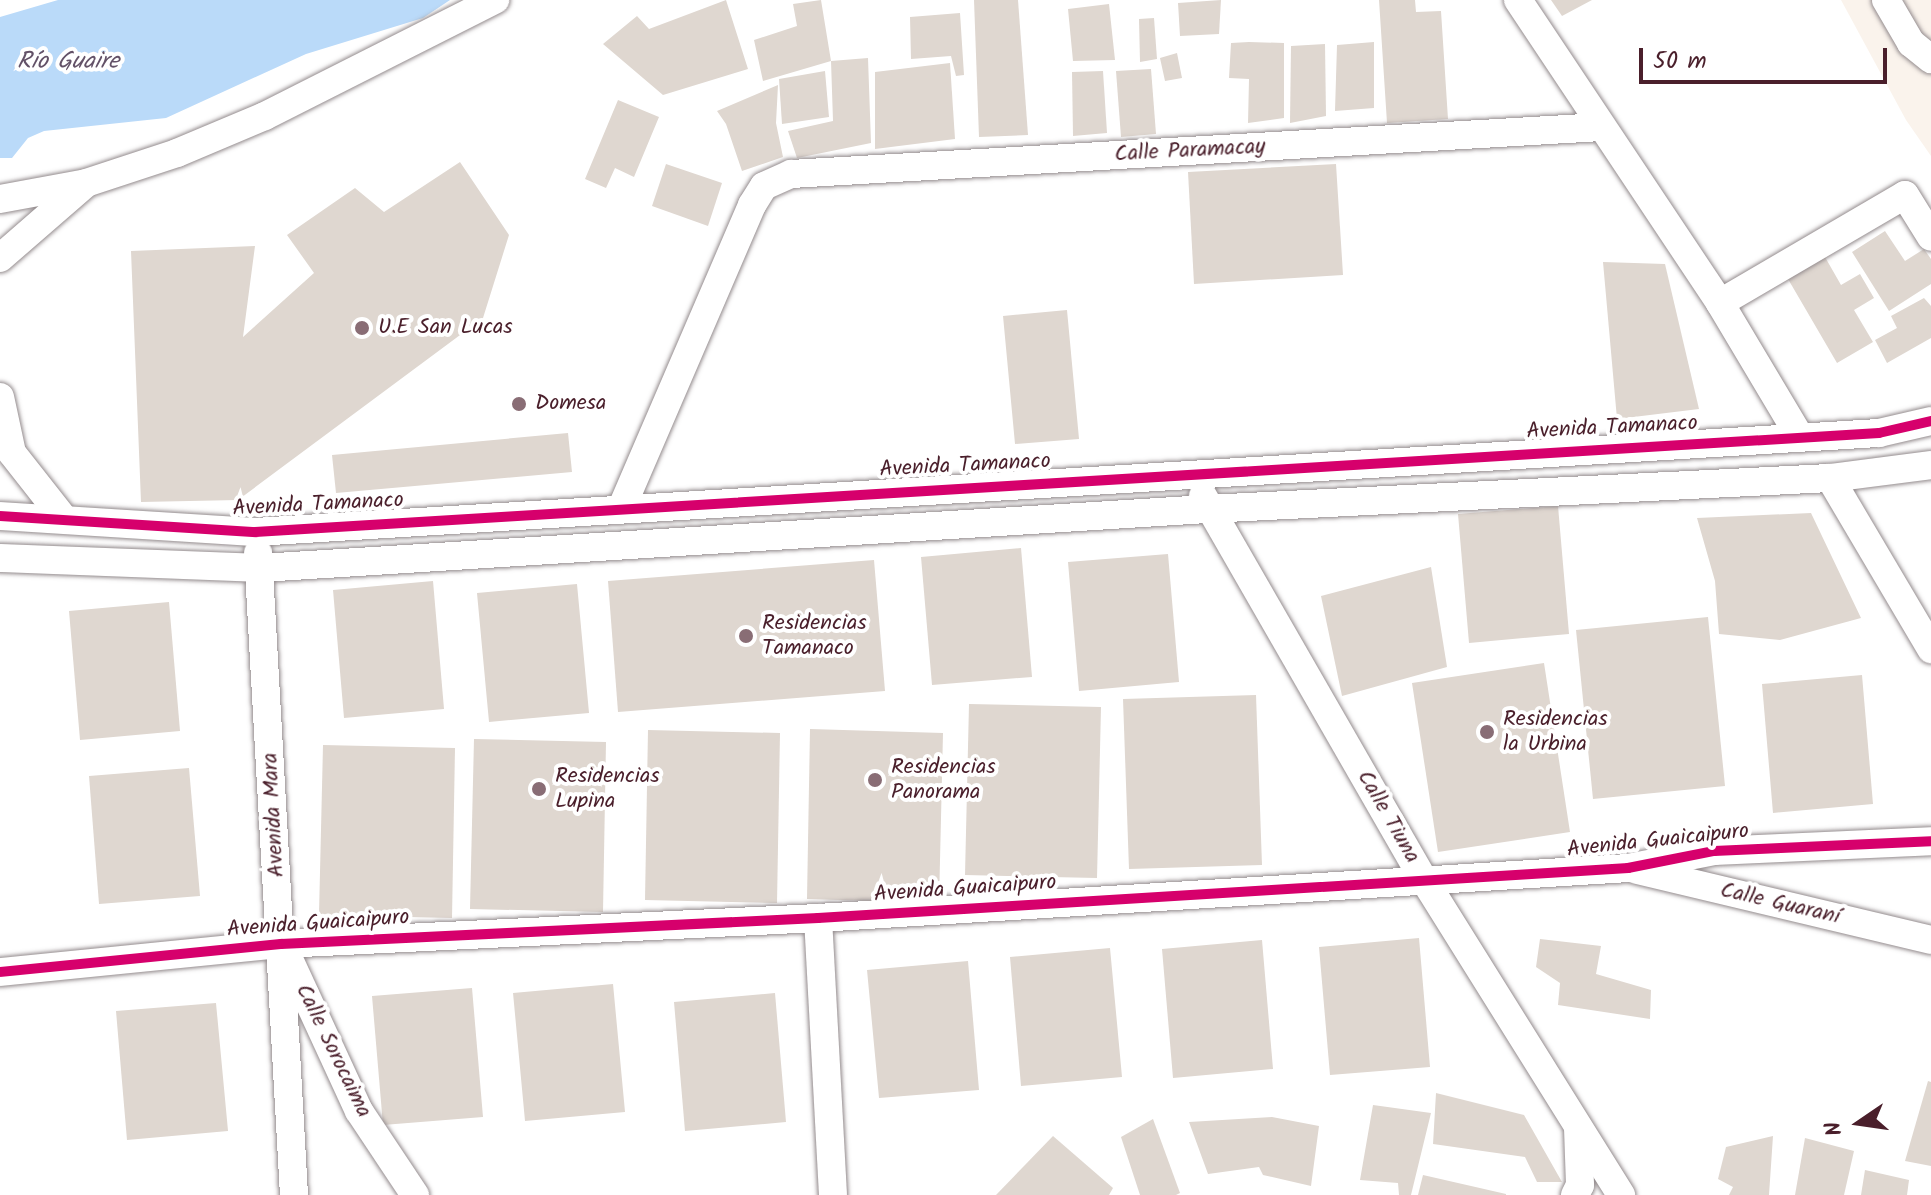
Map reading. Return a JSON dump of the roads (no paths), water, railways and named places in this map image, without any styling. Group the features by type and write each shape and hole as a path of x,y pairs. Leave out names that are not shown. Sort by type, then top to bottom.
{"street":[{"path":"0,199 86,183 265,116 495,0"},
{"path":"1518,0 1720,303 1800,437"},
{"path":"1886,0 1911,43 1931,59"},
{"name":"Calle Paramacay","path":"622,507 752,205 764,186 791,174 1602,127"},
{"path":"0,258 86,183"},
{"path":"1720,303 1905,195 1931,237"},
{"path":"0,397 12,453 64,519"},
{"name":"Avenida Tamanaco","path":"0,516 255,532 622,507 1879,433 1931,421"},
{"path":"0,558 261,568 1207,509 1830,478 1931,465"},
{"name":"Calle Tiuna","path":"1195,473 1207,509 1423,878 1621,1195"},
{"path":"1830,478 1931,649"},
{"name":"Avenida Mara","path":"255,532 261,568 294,1195"},
{"name":"Avenida Guaicaipuro","path":"0,972 281,944 818,918 1423,878 1628,868 1714,851 1931,841"},
{"name":"Calle Guaraní","path":"1628,868 1931,940"},
{"path":"818,918 833,1195"},
{"name":"Calle Sorocaima","path":"281,944 359,1111 415,1195"},
{"path":"1575,1195 1580,1185 1577,1124"}],"water":[{"name":"Río Guaire","path":"58,0 450,0 423,18 306,54 166,118 44,131 28,138 12,158 0,158 0,17"}],"place":[{"name":"U.E San Lucas","path":"362,328"},
{"name":"Domesa","path":"519,404"},
{"name":"Residencias Tamanaco","path":"746,636"},
{"name":"Residencias la Urbina","path":"1487,732"},
{"name":"Residencias Panorama","path":"875,780"},
{"name":"Residencias Lupina","path":"539,789"}]}
